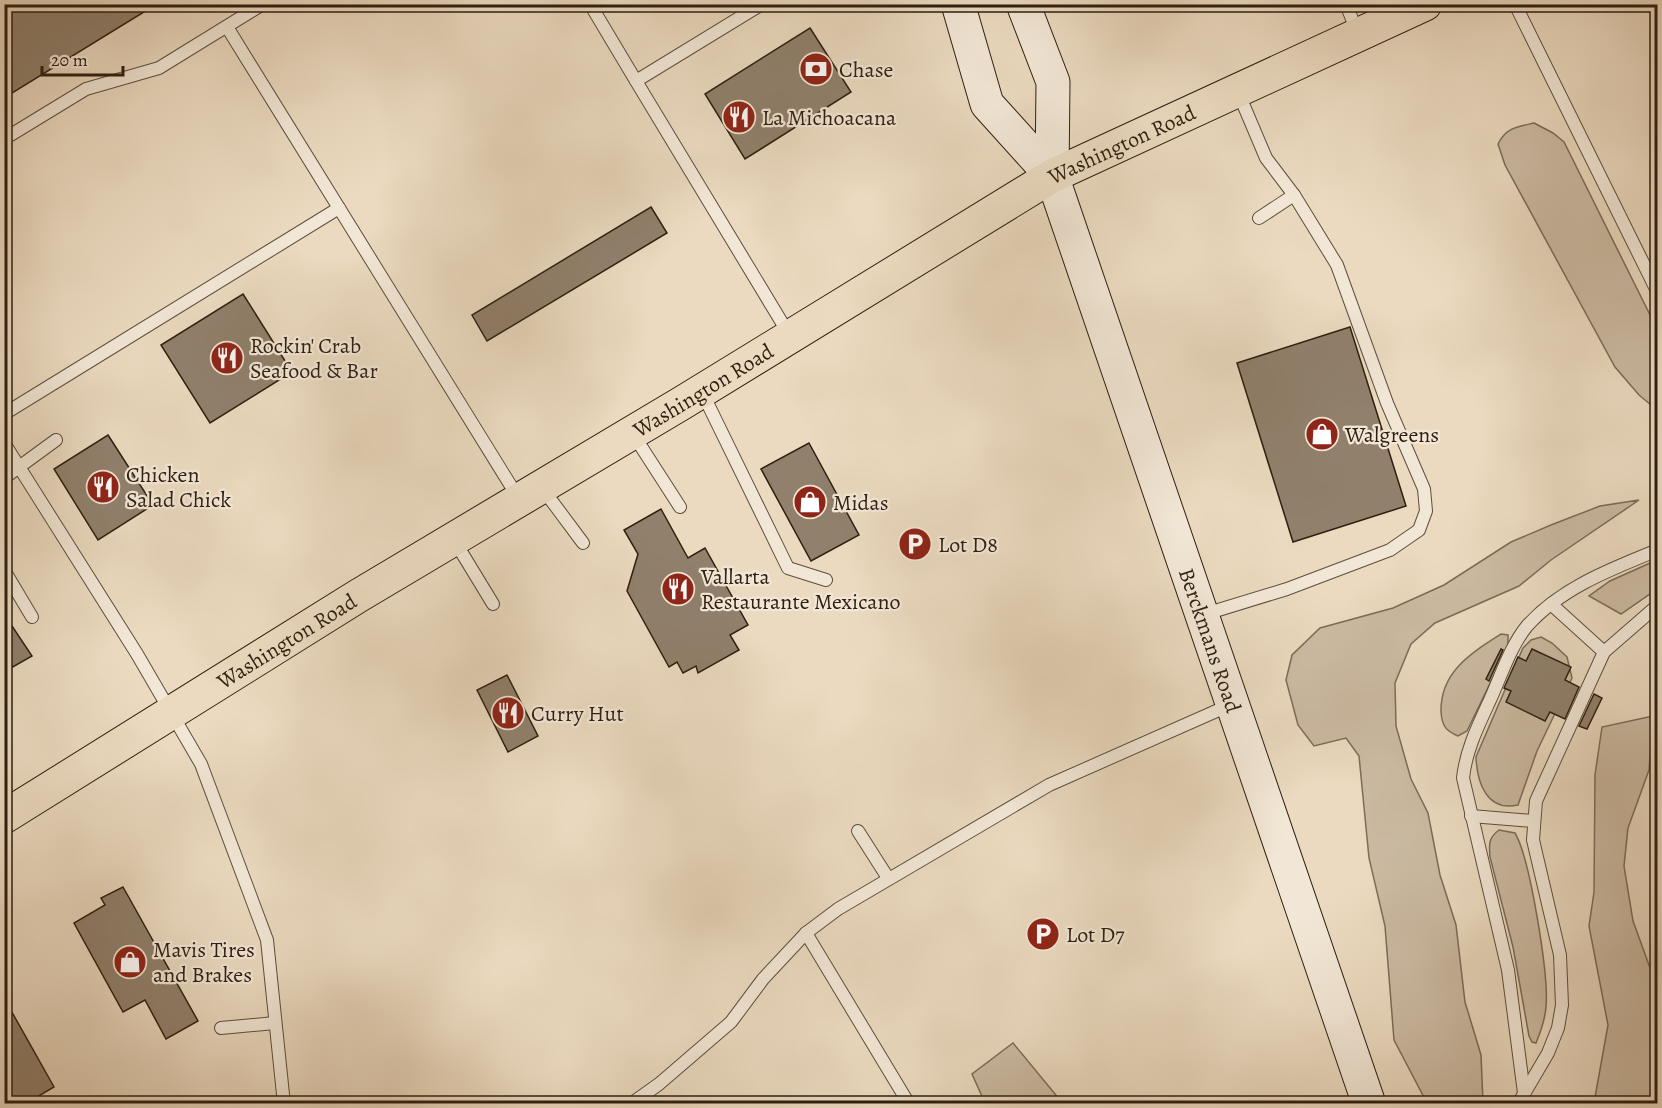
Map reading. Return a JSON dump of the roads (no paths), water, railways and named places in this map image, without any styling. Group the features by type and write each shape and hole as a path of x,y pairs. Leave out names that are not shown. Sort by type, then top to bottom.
{"main road":[{"path":"958,4 987,104 1052,176"},
{"path":"1023,4 1053,82 1052,176"},
{"name":"Washington Road","path":"4,816 453,539 702,391 1052,176 1425,4"},
{"name":"Berckmans Road","path":"1052,176 1369,1104"}],"lane":[{"path":"4,140 86,89 159,68 263,4"},
{"path":"590,4 790,336"},
{"path":"636,81 762,4"},
{"path":"1346,4 1358,35"},
{"path":"1515,4 1658,293"},
{"path":"227,27 339,208 530,493 583,543"},
{"path":"1201,615 1287,589 1390,550 1419,530 1426,511 1424,489 1387,403 1337,265 1294,195 1266,158 1237,91"},
{"path":"1259,218 1294,195"},
{"path":"4,414 339,208"},
{"path":"702,391 788,568 826,580"},
{"path":"632,433 680,507"},
{"path":"4,478 56,440"},
{"path":"4,443 137,654 201,764 267,940 284,1104"},
{"path":"453,539 493,604"},
{"path":"1521,1099 1508,970 1463,778 1469,747 1527,626 1551,604 1607,570 1658,550"},
{"path":"4,570 32,617"},
{"path":"1551,604 1604,652"},
{"path":"1521,1099 1548,1053 1558,1028 1562,1005 1560,955 1536,857 1533,821 1541,786 1604,652 1618,637 1658,605"},
{"path":"631,1104 659,1084 730,1022 763,979 806,933 888,878 1049,785 1231,705"},
{"path":"1471,816 1533,821"},
{"path":"858,831 888,878"},
{"path":"806,933 909,1104"},
{"path":"221,1028 275,1023"}],"place":[{"name":"Chase","path":"816,69"},
{"name":"La Michoacana","path":"739,117"},
{"name":"Rockin' Crab Seafood & Bar","path":"227,358"},
{"name":"Walgreens","path":"1322,434"},
{"name":"Chicken Salad Chick","path":"103,487"},
{"name":"Midas","path":"810,502"},
{"name":"Lot D8","path":"915,544"},
{"name":"Vallarta Restaurante Mexicano","path":"678,589"},
{"name":"Curry Hut","path":"508,713"},
{"name":"Lot D7","path":"1043,934"},
{"name":"Mavis Tires and Brakes","path":"130,962"}]}
